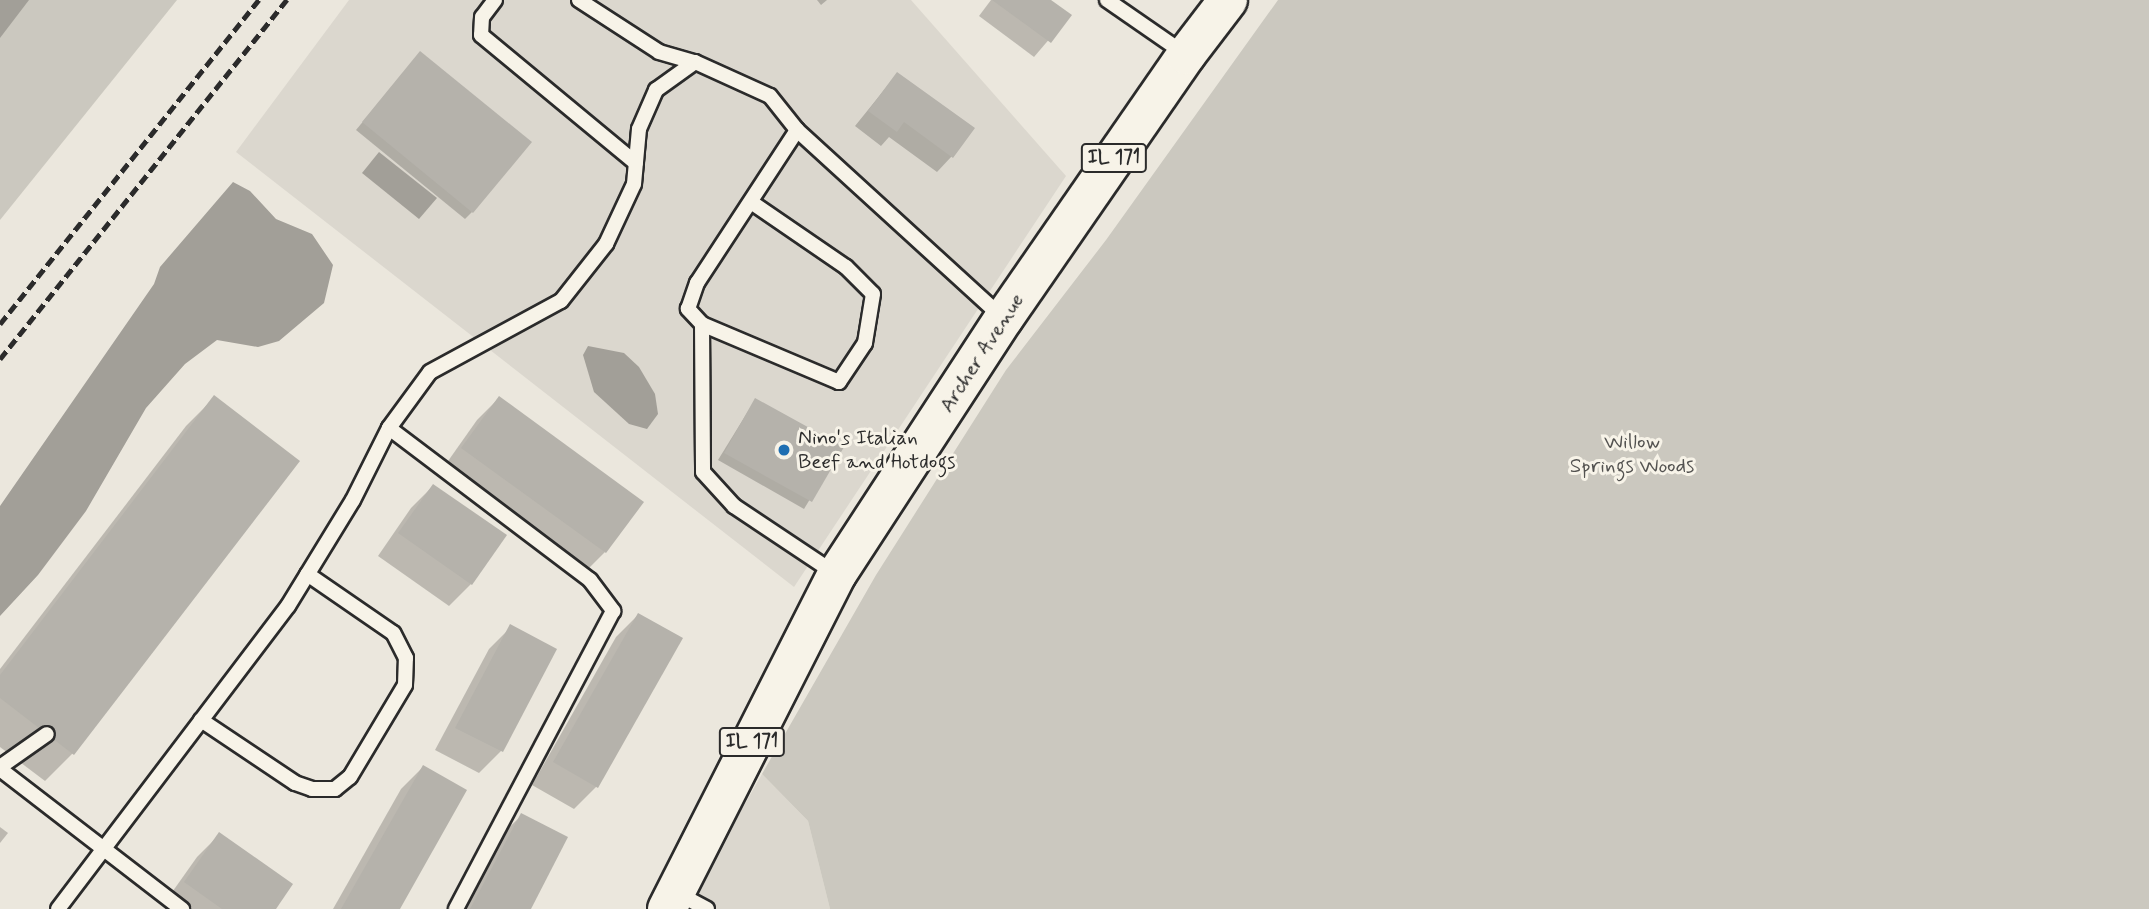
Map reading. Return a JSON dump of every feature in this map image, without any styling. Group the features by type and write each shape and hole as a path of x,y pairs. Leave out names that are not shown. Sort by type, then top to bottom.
{"main road":[{"name":"Archer Avenue","path":"683,903 837,574 1004,318 1186,55 1228,0"}],"lane":[{"path":"495,0 482,17 481,34 636,163"},
{"path":"579,0 659,52 695,62 770,96 797,130 1004,318"},
{"path":"1107,0 1186,55"},
{"path":"58,909 288,606 353,500 389,428 430,372 496,339 561,301 606,244 634,184 639,129 656,90 695,62"},
{"path":"751,202 846,267 873,294 866,343 839,382 702,324 688,309 697,283 797,130"},
{"path":"702,324 703,472 734,506 837,574"},
{"path":"389,428 590,580 613,611 456,909"},
{"path":"201,720 296,783 312,789 335,789 350,777 405,685 406,657 393,633 307,574"},
{"path":"47,734 0,768 182,909"}],"shaded area":[{"path":"0,0 29,0 0,38"},
{"path":"349,0 911,0 1066,176 794,587 236,152"},
{"path":"379,152 437,198 419,219 362,173"},
{"path":"233,182 250,191 276,219 312,234 333,265 324,303 279,341 258,347 217,340 185,364 146,408 86,511 38,575 0,616 0,506 154,284 160,267"},
{"path":"588,346 624,353 639,367 655,394 658,414 647,429 629,424 594,392 583,355"},
{"path":"762,774 808,821 830,909 685,909"}],"green space":[{"path":"0,0 177,0 0,220"},
{"name":"Willow Springs Woods","path":"1278,0 2149,0 2149,909 830,909 808,821 762,774 876,575 1006,370 1106,240"}],"building":[{"path":"992,0 1051,0 1072,15 1051,43"},
{"path":"420,51 532,142 473,213 362,122"},
{"path":"897,72 975,128 953,158 904,122 897,132 868,111"},
{"path":"214,395 300,461 74,755 0,698 0,675"},
{"path":"499,396 644,502 606,553 461,448"},
{"name":"Nino's Italian Beef and Hotdogs","path":"755,398 844,447 812,502 724,453"},
{"path":"433,484 507,535 472,585 398,533"},
{"path":"638,613 683,638 598,788 553,762"},
{"path":"510,624 557,649 503,752 455,728"},
{"path":"423,765 467,790 400,909 341,909"},
{"path":"521,813 568,837 531,909 470,909"},
{"path":"219,832 293,884 276,909 222,909 184,882"}],"railway":[{"path":"0,324 259,0"},
{"path":"0,359 287,0"}],"place":[{"name":"Nino's Italian Beef and Hotdogs","path":"784,450"}]}
